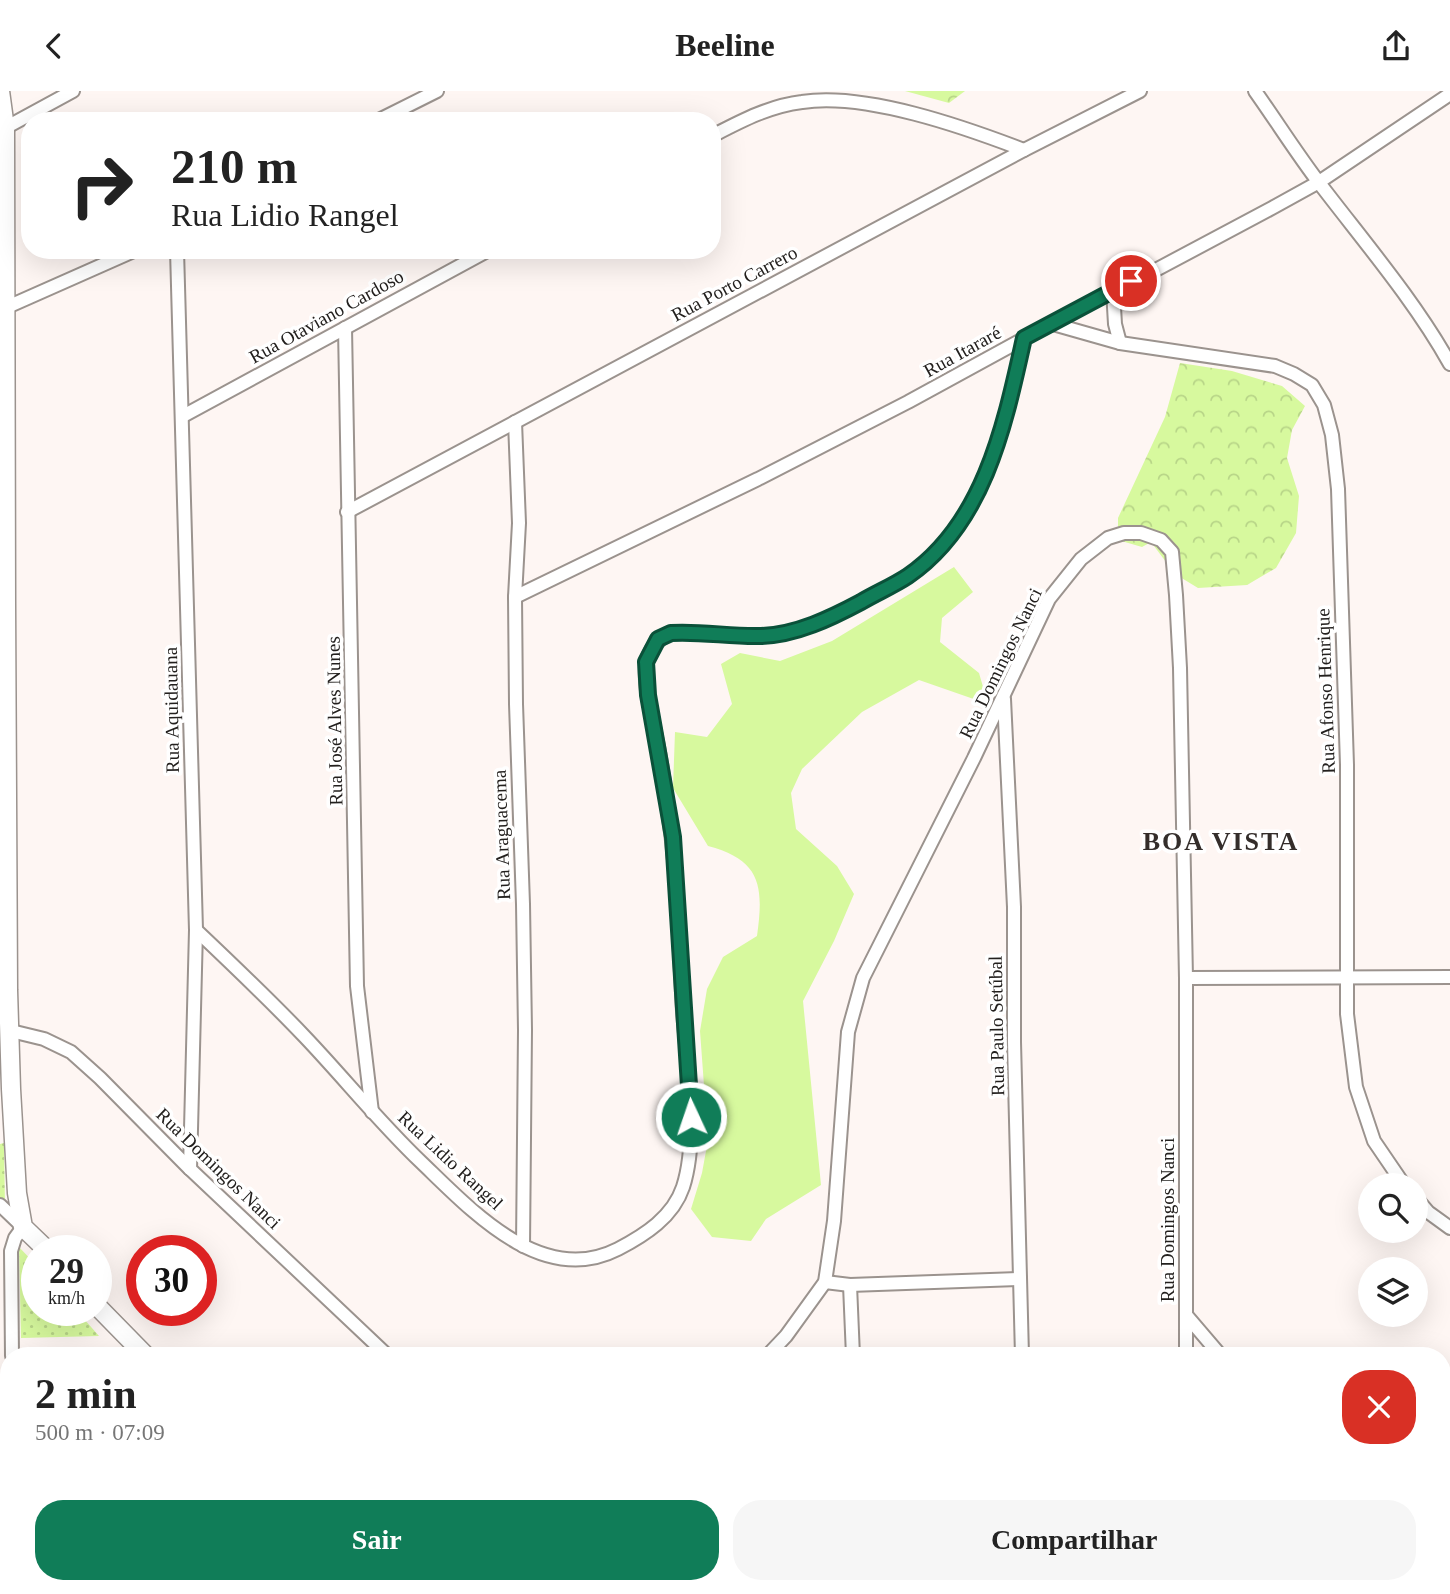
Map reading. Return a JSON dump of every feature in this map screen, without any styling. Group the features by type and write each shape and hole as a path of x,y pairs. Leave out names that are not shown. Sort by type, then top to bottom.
{"main road":[{"path":"0,91 5,128 3,514 10,1031 17,1193 23,1227 31,1235"},
{"path":"112,1321 137,1347"}],"street":[{"path":"34,112 73,91"},
{"path":"395,112 437,91"},
{"name":"Rua Porto Carrero","path":"347,512 1024,150 1140,91"},
{"path":"1255,91 1440,345 1450,364"},
{"name":"Rua Itararé","path":"515,597 758,479 908,402 1113,290 1150,273 1319,182 1450,94"},
{"path":"721,131 757,113 801,102 839,99 968,128 1024,150"},
{"path":"5,128 21,119"},
{"path":"5,308 115,259"},
{"name":"Rua Aquidauana","path":"177,259 196,930 190,1169"},
{"name":"Rua Otaviano Cardoso","path":"183,416 472,259"},
{"path":"1113,290 1115,324 1120,343"},
{"name":"Rua Afonso Henrique","path":"1053,324 1120,343 1275,366 1312,385 1324,405 1332,435 1338,489 1347,765 1347,1014 1356,1087 1374,1141 1396,1173"},
{"name":"Rua José Alves Nunes","path":"345,328 357,986 372,1112"},
{"name":"Rua Lidio Rangel","path":"196,930 253,983 402,1144 477,1216 523,1246 562,1259 586,1260 607,1255 637,1240 656,1226 675,1203 687,1164 691,1117 673,837 648,695 646,662 658,639 671,633 761,636 793,631 836,616 908,576 933,554 959,525 981,485 997,447 1024,338"},
{"name":"Rua Araguacema","path":"514,422 519,523 515,597 516,704 524,946 523,1246"},
{"name":"Rua Domingos Nanci","path":"776,1347 825,1282 834,1221 848,1032 863,978 1004,697 1049,600 1081,559 1108,538 1124,533 1141,533 1161,541 1172,552 1180,668 1185,978 1186,1347"},
{"name":"Rua Paulo Setúbal","path":"1004,697 1014,907 1014,1042 1022,1347"},
{"path":"1185,978 1450,977"},
{"name":"Rua Domingos Nanci","path":"10,1031 44,1039 71,1052 378,1347"},
{"path":"0,1205 23,1227 15,1238 11,1251 12,1347"},
{"path":"1428,1212 1450,1228"},
{"path":"825,1282 850,1285 1020,1279"},
{"path":"850,1285 853,1347"},
{"path":"1186,1315 1213,1347"}],"green space":[{"path":"905,91 965,91 949,103"},
{"path":"1180,363 1232,371 1282,386 1305,406 1292,430 1287,458 1299,496 1296,533 1276,568 1247,585 1198,588 1175,574 1151,542 1142,547 1118,540 1118,518 1165,417"},
{"path":"954,567 973,592 942,618 940,642 979,673 988,704 919,680 862,712 802,769 791,793 796,829 837,866 854,894 834,941 803,1001 821,1185 766,1219 751,1241 712,1237 691,1209 708,1140 700,1031 707,989 723,957 757,936 759,889 749,867 726,852 708,846 673,788 675,732 707,737 732,704 721,664 740,653 780,661 832,641"},
{"path":"4,1143 5,1206 0,1201 0,1144"},
{"path":"19,1247 21,1326 90,1326 99,1336 21,1338"}],"district":[{"name":"BOA VISTA","path":"1221,841"}],"route":[{"path":"691,1117 673,837 648,695 646,662 653,648 658,639 671,633 761,636 793,631 836,616 908,576 933,554 959,525 981,485 997,447 1024,338 1131,281"}]}
